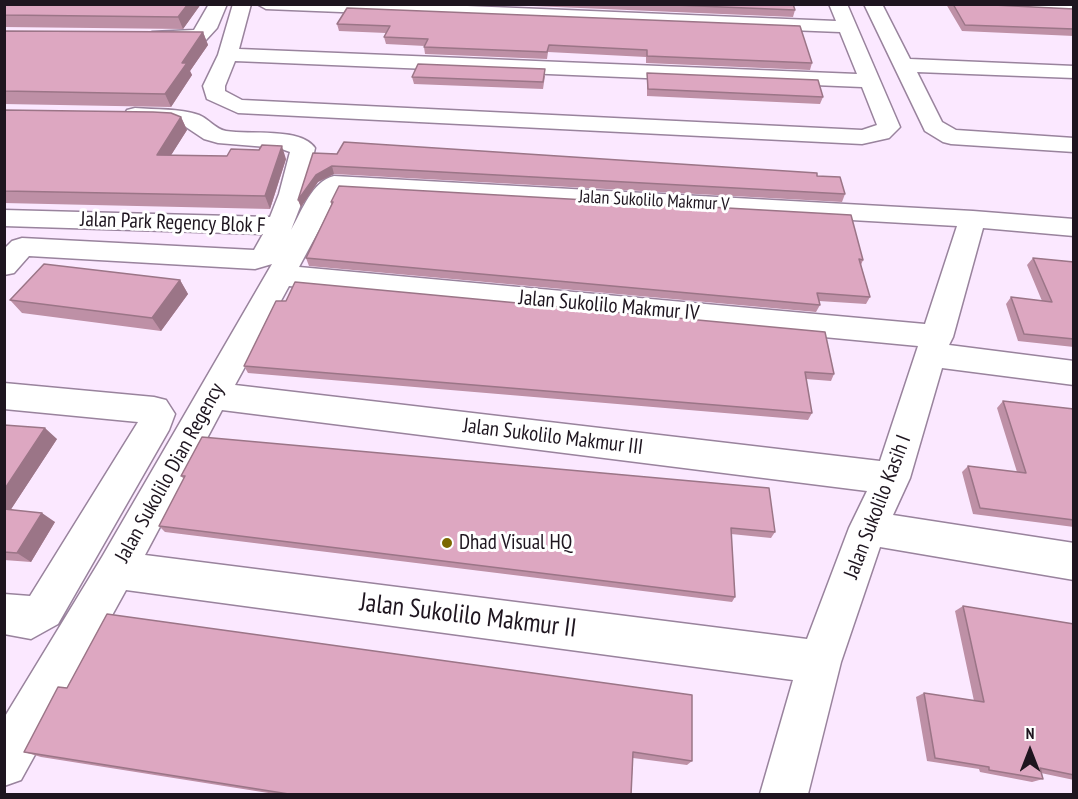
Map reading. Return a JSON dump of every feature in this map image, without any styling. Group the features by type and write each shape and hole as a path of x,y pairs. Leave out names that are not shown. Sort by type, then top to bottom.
{"street":[{"path":"135,36 195,37 207,28 218,4"},
{"path":"242,4 228,55 214,86 215,94 222,100 238,106 862,137 880,134 889,127 838,4"},
{"path":"266,4 848,27"},
{"path":"873,4 933,126 951,137 1074,145"},
{"path":"970,4 1074,9"},
{"path":"228,55 868,81"},
{"path":"903,65 1074,72"},
{"path":"119,115 186,118 195,121 201,128 212,134 226,138 282,141 303,148 292,194 280,226"},
{"name":"Jalan Sukolilo Makmur V","path":"334,183 973,219 1074,228"},
{"name":"Jalan Sukolilo Dian Regency","path":"4,763 117,570 329,186 334,183"},
{"name":"Jalan Park Regency Blok F","path":"4,219 280,226 266,256 255,260 13,257"},
{"path":"13,257 45,219"},
{"name":"Jalan Sukolilo Kasih I","path":"784,795 820,662 868,528 892,478 973,219"},
{"name":"Jalan Sukolilo Makmur IV","path":"280,275 934,346 1074,373"},
{"path":"4,396 154,410 158,414 157,420 44,610 31,618 4,614"},
{"name":"Jalan Sukolilo Makmur III","path":"214,396 892,478"},
{"path":"868,528 1074,562"},
{"name":"Jalan Sukolilo Makmur II","path":"117,570 820,662"}],"building":[{"path":"4,4 188,4 178,17 4,15"},
{"path":"650,4 793,4 795,10"},
{"path":"953,4 1074,9 1074,29 965,25"},
{"path":"347,8 800,26 812,63 647,56 647,50 549,45 547,52 424,47 428,39 384,37 390,26 337,24"},
{"path":"4,31 203,32 182,63 187,63 165,94 4,91"},
{"path":"418,64 545,69 543,82 412,77"},
{"path":"647,73 818,80 823,97 648,89"},
{"path":"4,110 153,112 171,113 181,117 157,155 227,156 231,149 259,150 262,145 282,146 265,196 4,191"},
{"path":"344,142 817,173 817,176 840,177 845,194 332,166 316,175 298,200 313,153 337,154"},
{"path":"339,186 851,215 863,260 859,259 870,297 817,293 820,305 306,258"},
{"path":"1033,258 1074,262 1074,339 1024,334 1011,297 1052,302"},
{"path":"44,264 180,280 152,318 10,300"},
{"path":"295,282 825,332 834,374 805,372 812,413 244,366 276,301 286,301"},
{"path":"1003,401 1074,409 1074,520 980,508 968,466 1026,473"},
{"path":"4,425 45,428 4,490"},
{"path":"202,437 769,488 775,532 731,528 735,597 159,526 185,476 181,476"},
{"path":"4,509 42,513 17,553 4,552"},
{"path":"963,606 1074,624 1074,775 1040,768 1043,779 935,758 924,693 984,702"},
{"path":"107,614 692,695 692,761 633,752 631,795 295,795 24,752 58,687 67,688"}],"place":[{"name":"Dhad Visual HQ","path":"447,543"}]}
